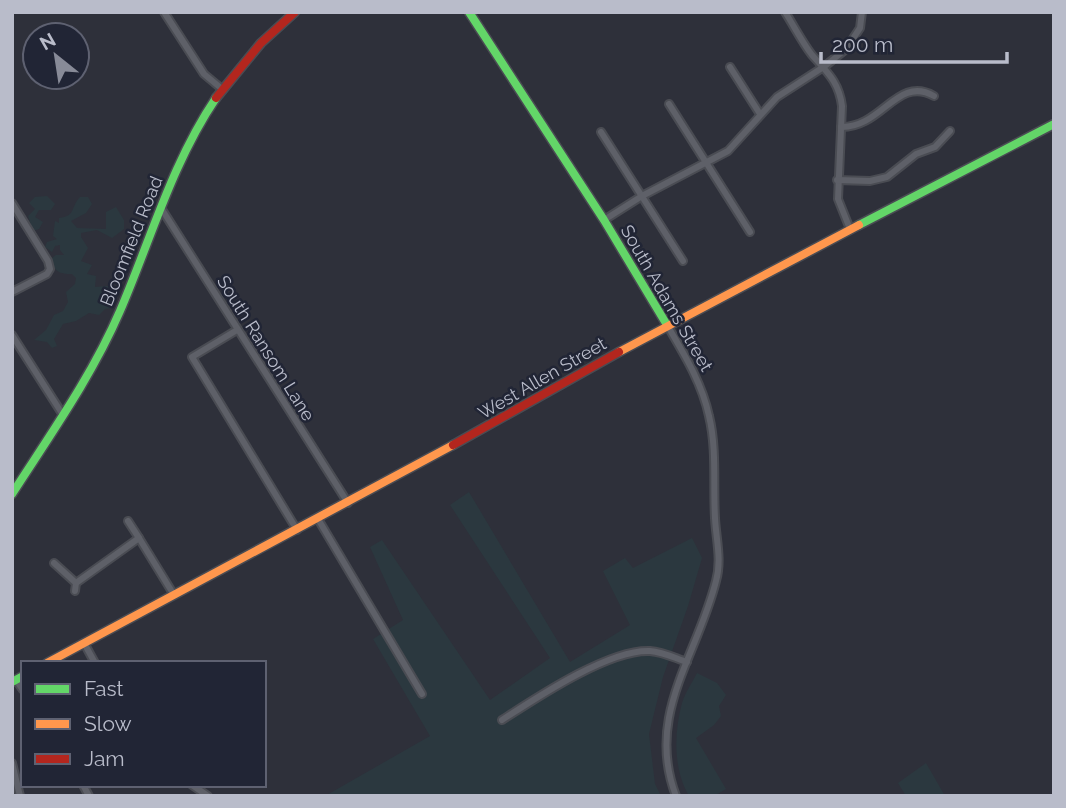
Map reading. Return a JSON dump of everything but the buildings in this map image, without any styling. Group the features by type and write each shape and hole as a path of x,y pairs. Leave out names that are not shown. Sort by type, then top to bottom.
{"street":[{"path":"164,12 204,74 222,89"},
{"name":"Bloomfield Road","path":"12,494 84,382 120,313 184,151 222,89 261,43 295,12"},
{"name":"South Adams Street","path":"469,12 604,220 667,325 699,383 709,416 714,452 715,509 720,557 717,580 672,701 665,737 667,767 676,796"},
{"path":"785,12 811,54 825,66 835,80 839,93 841,127 838,199 850,229"},
{"path":"604,220 642,196 728,151 777,97 825,66 852,42 860,28 862,12"},
{"path":"730,67 760,114"},
{"path":"841,127 856,126 870,120 908,92 921,90 934,96"},
{"path":"669,104 750,232"},
{"name":"West Allen Street","path":"51,661 510,415 667,325 1007,151 1054,124"},
{"path":"838,180 870,181 887,177 916,154 935,147 950,131"},
{"path":"601,132 683,261"},
{"path":"12,203 48,261 50,269 47,274 12,292"},
{"name":"South Ransom Lane","path":"161,208 348,503"},
{"path":"237,330 192,357 297,530"},
{"path":"12,335 63,415"},
{"path":"318,519 422,694"},
{"path":"128,522 174,595"},
{"path":"54,563 75,587 139,538"},
{"path":"84,643 94,661"},
{"path":"502,720 566,681 628,654 653,651 687,662"},
{"path":"12,763 20,796"}],"shaded area":[{"path":"47,196 55,204 51,210 39,210 35,217 43,222 39,229 33,231 28,216 35,209 29,203 35,197"},
{"path":"80,197 88,197 92,204 86,213 71,221 77,228 106,229 106,212 116,207 124,220 124,229 112,238 97,230 81,233 88,248 81,261 92,265 87,274 96,276 95,287 108,286 111,292 111,308 105,309 99,315 89,313 76,321 63,324 54,339 57,346 52,348 47,342 34,340 46,330 54,315 63,311 68,302 66,292 75,284 76,278 72,274 58,271 54,266 52,258 64,255 60,245 55,246 52,252 45,247 47,242 57,239 53,236 55,221 59,223 59,218 68,215"},
{"path":"469,492 570,662 630,625 603,571 625,558 633,568 692,538 702,558 663,677 649,734 655,784 661,796 325,796 430,736 373,639 403,620 370,547 382,540 490,700 550,658 450,505"},
{"path":"697,673 717,683 726,695 719,706 721,716 714,725 696,738 726,789 714,796 689,796 678,762 676,738 679,714 685,695"},
{"path":"926,763 945,796 906,796 898,783"}],"traffic: fast":[{"path":"469,12 604,220 667,325"},
{"path":"12,494 97,359 120,311 174,175 216,98"},
{"path":"859,225 1054,124"},
{"path":"12,682 21,677"}],"traffic: slow":[{"path":"619,352 859,225"},
{"path":"51,661 453,445"}],"traffic: jam":[{"path":"216,98 261,43 295,12"},
{"path":"453,445 619,352"}]}
